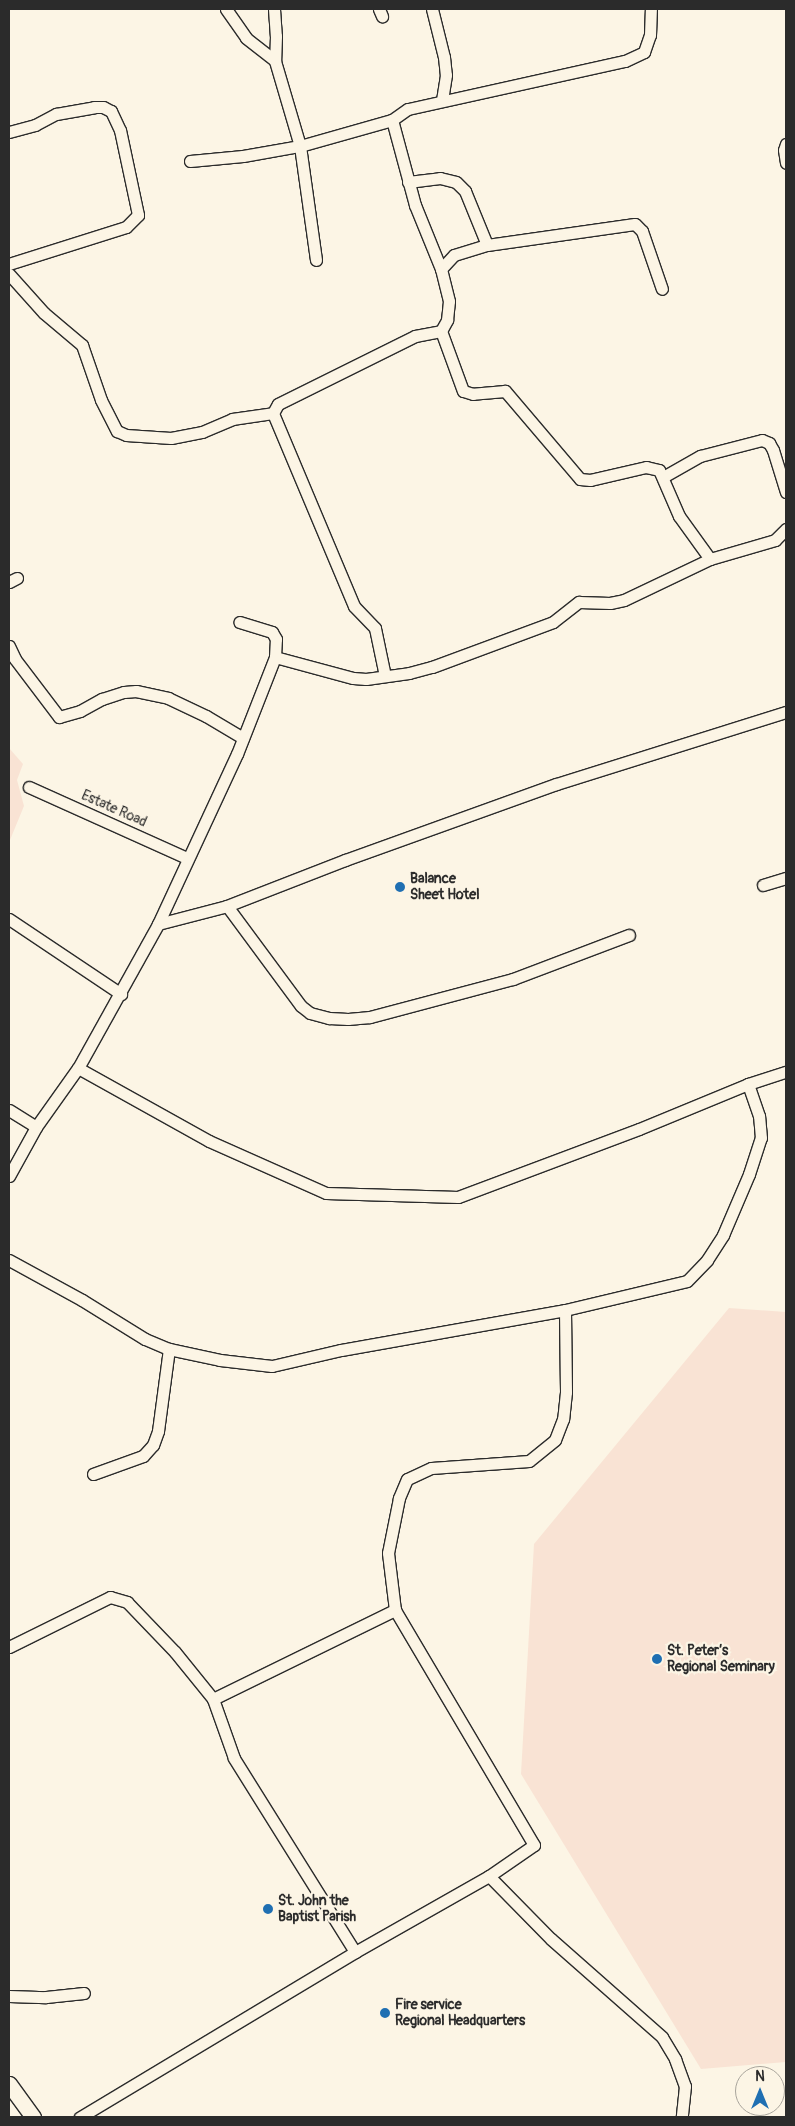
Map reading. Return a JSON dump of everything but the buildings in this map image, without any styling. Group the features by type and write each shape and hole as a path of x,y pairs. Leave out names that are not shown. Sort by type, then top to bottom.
{"main road":[{"path":"9,2084 33,2117"}],"street":[{"path":"226,9 246,38 275,61"},
{"path":"274,9 275,61 300,146 316,260"},
{"path":"432,9 446,75 442,101"},
{"path":"190,161 244,156 300,146 392,120 408,109 624,61 644,52 650,35 650,9"},
{"path":"9,132 35,125 56,114 94,107 103,107 111,111 120,130 138,215 126,227 9,264"},
{"path":"392,120 408,182 441,269 449,301 449,314 440,331 463,391 473,394 505,391 580,479 590,480 646,467 659,470 679,516 710,559"},
{"path":"786,144 784,150 786,163"},
{"path":"408,182 440,178 456,182 464,191 487,245"},
{"path":"441,269 454,255 487,245 635,224 642,230 662,289"},
{"path":"9,274 44,313 82,345 101,400 117,431 126,435 170,438 202,432 232,419 273,413"},
{"path":"273,413 278,404 415,336 440,331"},
{"path":"273,413 354,606 375,628 385,676"},
{"path":"663,477 700,456 762,440 773,450 786,492"},
{"path":"275,657 353,678 385,676 432,668 553,622 579,602 616,602 624,600 710,559 775,540 786,529"},
{"path":"9,1176 36,1127 78,1068 121,994 158,924 243,738 275,657 274,634 239,622"},
{"path":"9,646 15,659 59,717 80,711 102,699 136,691 168,698 206,716 243,738"},
{"path":"158,924 227,906 345,860 556,784 786,712"},
{"name":"Estate Road","path":"29,787 187,858"},
{"path":"763,885 786,878"},
{"path":"227,906 301,1006 310,1012 328,1018 370,1017 514,978 629,935"},
{"path":"9,919 121,994"},
{"path":"78,1068 209,1141 326,1193 458,1197 639,1129 748,1084 786,1072"},
{"path":"9,1260 82,1300 145,1339 168,1349 220,1360 272,1366 341,1350 565,1310 687,1281 707,1260 723,1235 749,1174 761,1138 759,1116 748,1084"},
{"path":"9,1110 36,1127"},
{"path":"80,2117 355,1952 489,1876 534,1845 395,1610 389,1545 398,1498 407,1479 431,1468 529,1461 555,1440 563,1419 566,1392 565,1310"},
{"path":"93,1474 143,1456 153,1445 158,1431 168,1349"},
{"path":"9,1647 110,1597 127,1602 175,1652 213,1699 234,1758 355,1952"},
{"path":"213,1699 395,1610"},
{"path":"489,1876 551,1939 662,2037 675,2059 685,2086 682,2117"},
{"path":"9,1996 46,1997 84,1993"}],"shaded area":[{"path":"9,748 23,764 17,780 24,806 10,840"},
{"name":"St. Peter’s Regional Seminary","path":"729,1308 786,1312 786,2062 701,2069 521,1774 534,1544"}],"place":[{"name":"Balance Sheet Hotel","path":"400,887"},
{"name":"St. Peter’s Regional Seminary","path":"657,1659"},
{"name":"St. John the Baptist Parish","path":"268,1909"},
{"name":"Fire service Regional Headquarters","path":"385,2013"}]}
